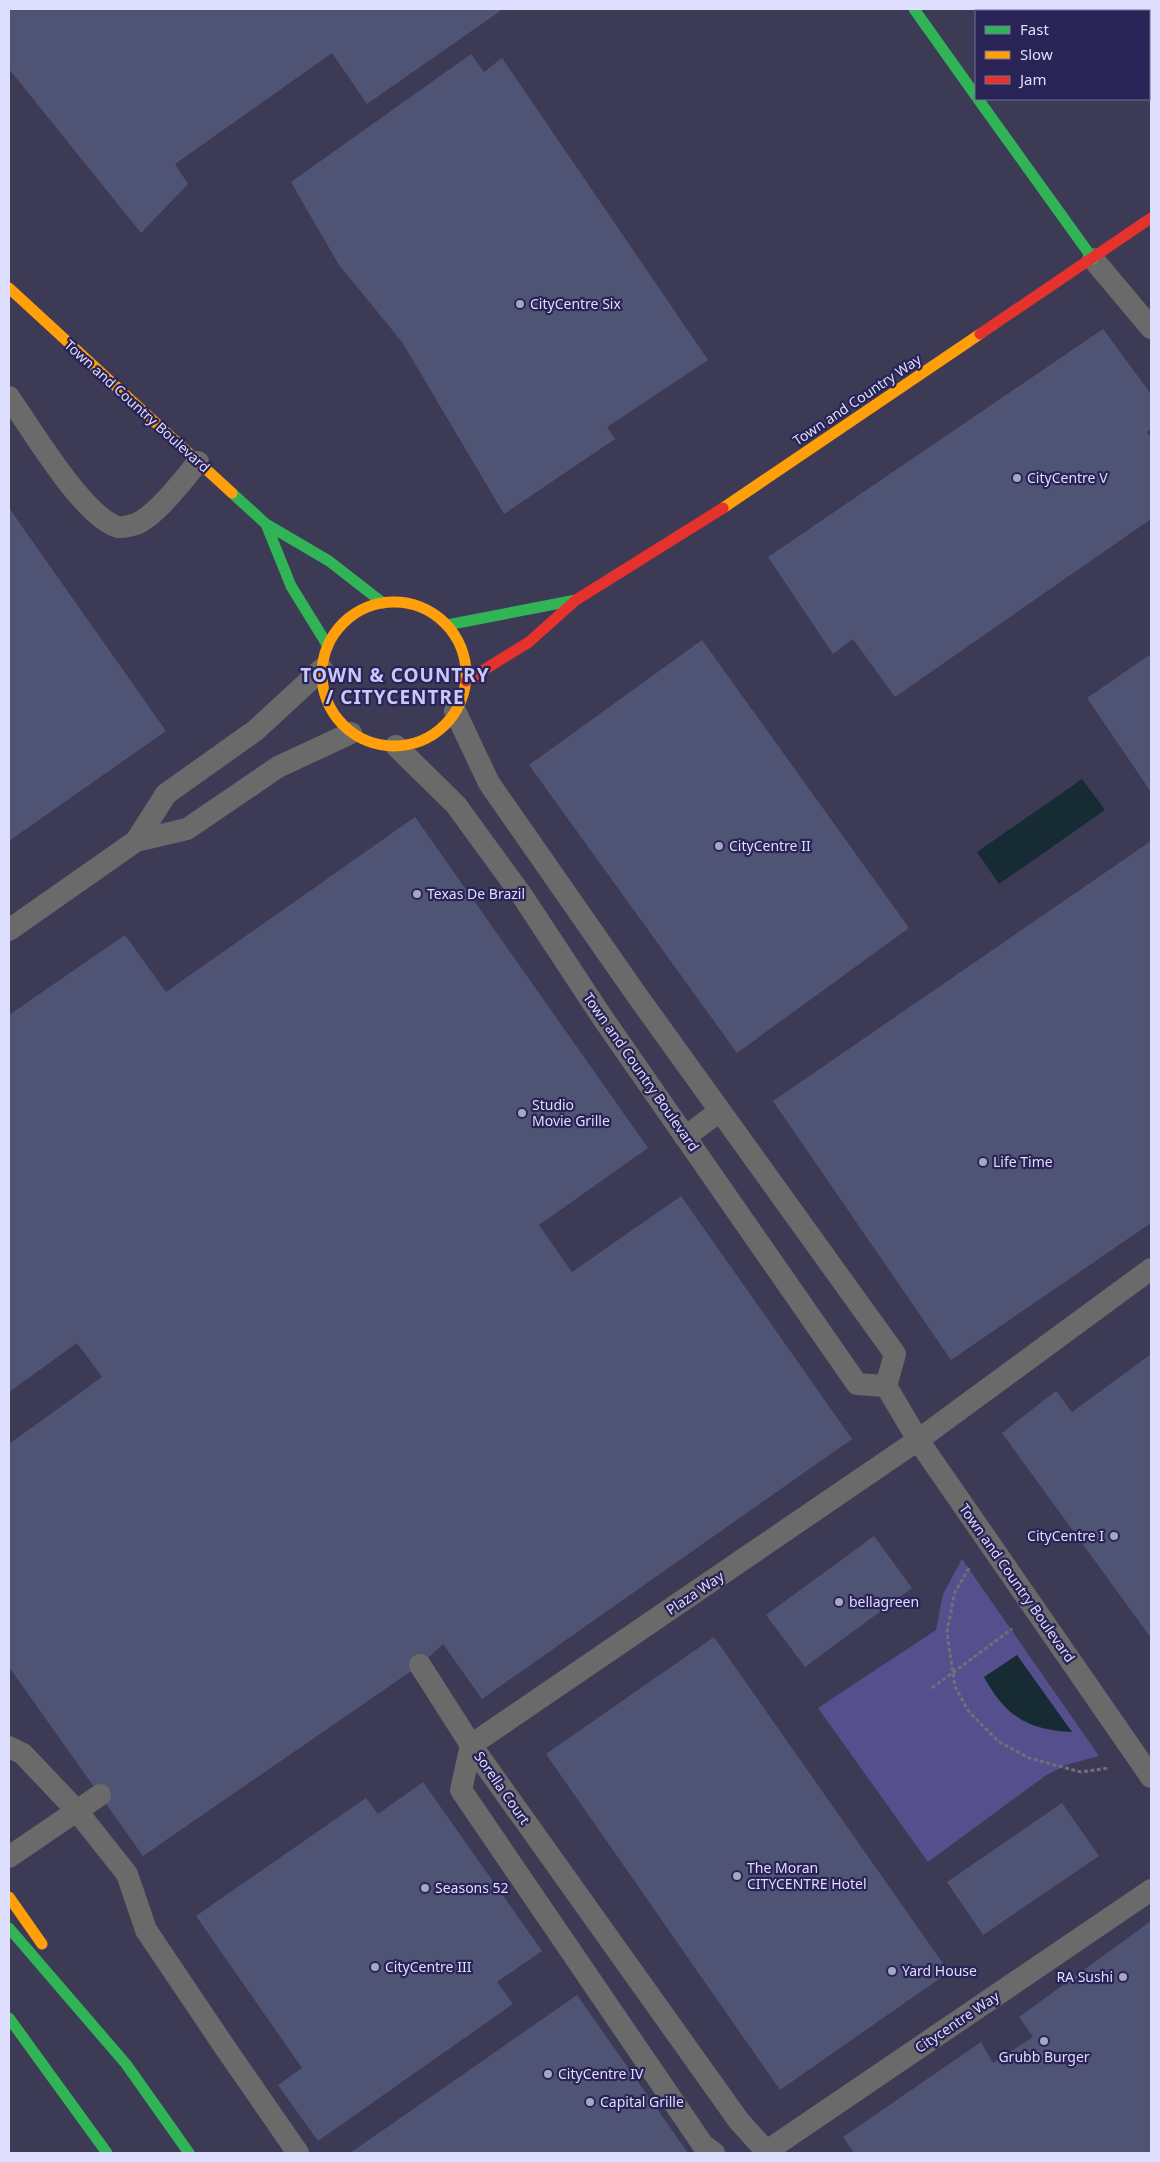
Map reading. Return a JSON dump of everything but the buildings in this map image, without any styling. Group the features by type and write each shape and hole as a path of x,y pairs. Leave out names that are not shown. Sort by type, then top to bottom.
{"main road":[{"path":"914,9 975,94"},
{"path":"979,100 1093,259"},
{"name":"Town and Country Way","path":"466,681 529,642 576,600 740,497 1151,218"},
{"name":"Town and Country Boulevard","path":"9,288 266,524 329,561 383,603"},
{"name":"Town and Country Boulevard","path":"266,524 291,586 328,646"},
{"name":"Town and Country Way","path":"446,625 576,600"},
{"path":"383,603 408,604 430,612 446,625 458,641 465,661 466,681 461,701 450,719 435,733 417,743 396,746 373,743 351,733 334,715 324,693 322,669 328,646 341,625 360,611 383,603"},
{"path":"9,1897 48,1952"},
{"path":"9,1928 126,2064"},
{"path":"59,1968 189,2153"},
{"path":"9,2018 107,2153"}],"lane":[{"path":"1093,259 1151,328"},
{"path":"9,397 77,495 100,517 119,527 138,524 160,506 198,462"},
{"path":"136,841 166,794 256,730 322,669"},
{"path":"455,711 490,783 636,994 895,1354 886,1386"},
{"path":"9,930 136,841 186,829 278,767 351,733"},
{"name":"Town and Country Boulevard","path":"396,746 456,805 523,897 602,1017 857,1384 886,1386 918,1440 1151,1777"},
{"path":"685,1136 720,1111"},
{"name":"Plaza Way","path":"471,1745 918,1440 1151,1270"},
{"path":"420,1665 471,1745"},
{"name":"Sorella Court","path":"471,1745 738,2121 766,2153"},
{"name":"Sorella Court","path":"471,1745 460,1790 703,2145 714,2153"},
{"path":"9,1747 23,1754 77,1811 127,1874 146,1930 298,2153"},
{"path":"9,1857 100,1795"},
{"name":"Citycentre Way","path":"766,2153 1151,1890"}],"path":[{"path":"970,1566 955,1592 947,1632 955,1687 968,1712 998,1741 1029,1758 1081,1772 1114,1768"},
{"path":"932,1688 1036,1611"}],"shaded area":[{"path":"962,1559 1099,1756 1066,1765 1045,1776 928,1862 818,1708 936,1630 943,1594"}],"water":[{"path":"1082,779 1105,810 999,884 977,852"},
{"path":"1017,1655 1072,1732 1056,1731 1030,1724 1009,1711 1000,1702 984,1677"}],"traffic: fast":[{"path":"914,9 975,95"},
{"path":"979,100 1093,259"},
{"path":"232,493 266,524 329,561 383,603"},
{"path":"266,524 291,586 328,646"},
{"path":"447,625 576,600"},
{"path":"9,1928 126,2064 189,2153"},
{"path":"9,2018 107,2153"}],"traffic: slow":[{"path":"9,288 232,493"},
{"path":"723,508 980,334"},
{"path":"394,602 421,608 434,614 445,623 454,634 460,647 466,674 460,701 454,714 445,725 434,734 421,740 394,746 367,740 354,734 343,725 334,714 328,701 322,674 328,647 334,634 343,623 354,614 367,608 394,602"},
{"path":"9,1897 42,1944"}],"traffic: jam":[{"path":"980,334 1151,218"},
{"path":"466,681 529,642 576,600 723,508"}],"place":[{"name":"CityCentre Six","path":"520,304"},
{"name":"CityCentre V","path":"1017,478"},
{"name":"CityCentre II","path":"719,846"},
{"name":"Texas De Brazil","path":"417,894"},
{"name":"Studio Movie Grille","path":"522,1113"},
{"name":"Life Time","path":"983,1162"},
{"name":"CityCentre I","path":"1114,1536"},
{"name":"bellagreen","path":"839,1602"},
{"name":"The Moran CITYCENTRE Hotel","path":"737,1876"},
{"name":"Seasons 52","path":"425,1888"},
{"name":"CityCentre III","path":"375,1967"},
{"name":"Yard House","path":"892,1971"},
{"name":"RA Sushi","path":"1123,1977"},
{"name":"Grubb Burger","path":"1044,2041"},
{"name":"CityCentre IV","path":"548,2074"},
{"name":"Capital Grille","path":"590,2102"}],"district":[{"name":"TOWN & COUNTRY / CITYCENTRE","path":"395,686"}]}
